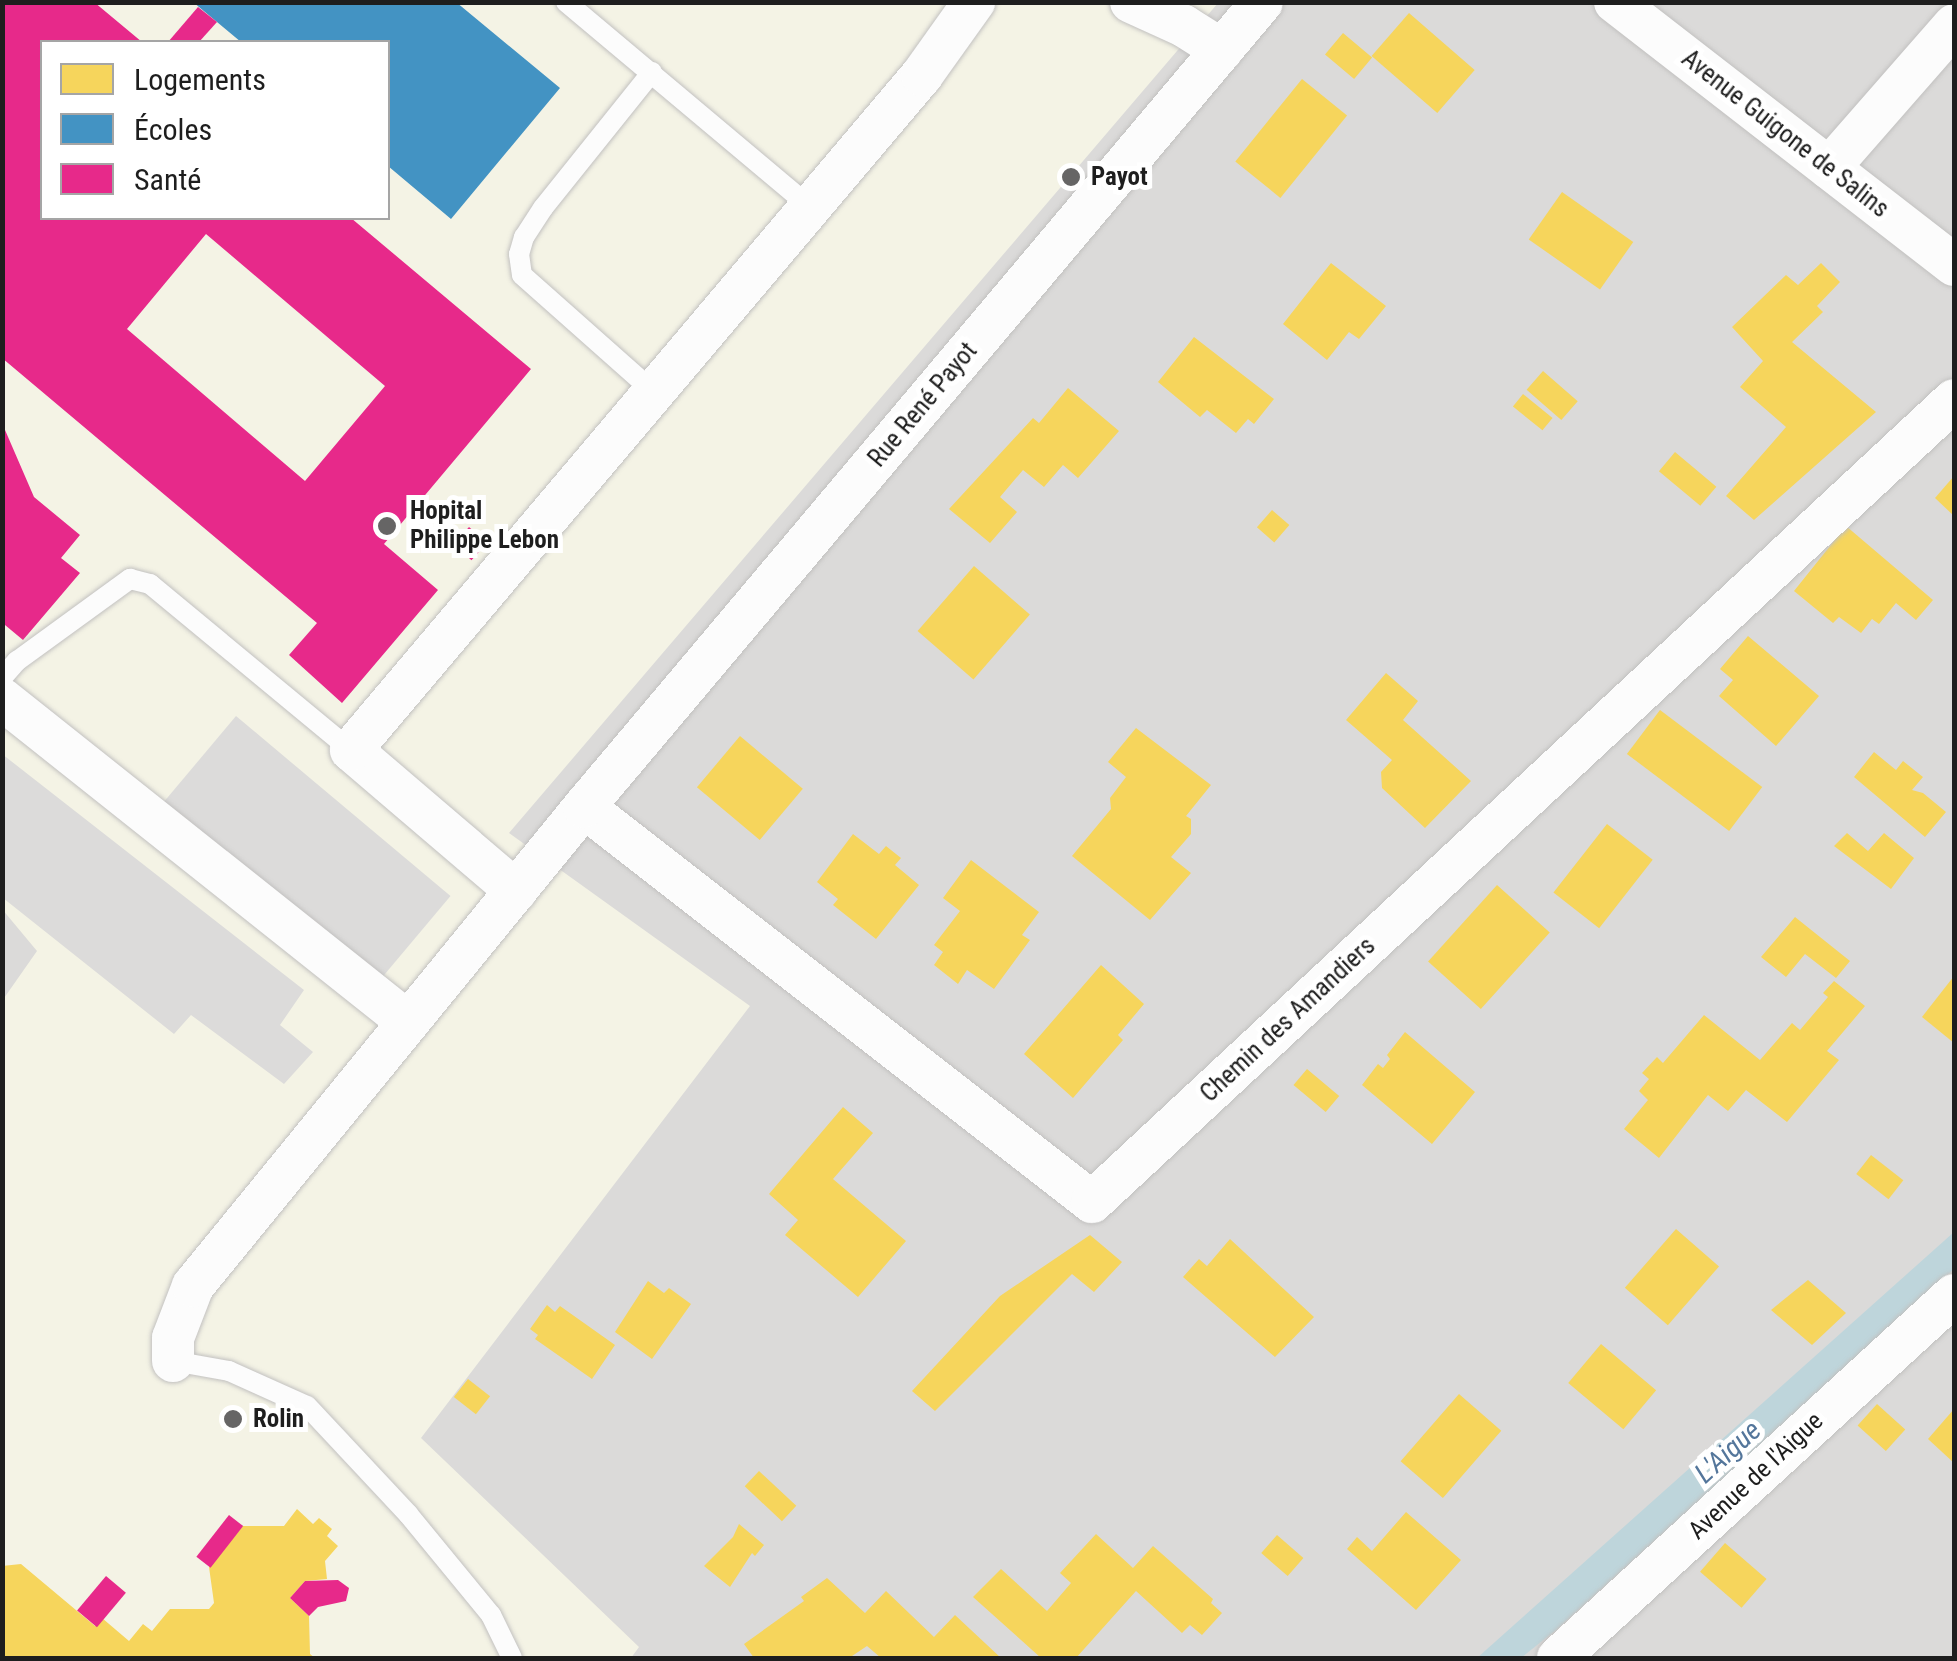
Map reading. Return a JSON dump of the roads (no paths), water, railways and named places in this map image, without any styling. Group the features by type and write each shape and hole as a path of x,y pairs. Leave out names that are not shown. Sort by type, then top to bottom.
{"street":[{"path":"516,890 351,750 922,75 974,2"},
{"path":"1131,2 1184,26 1222,50"},
{"name":"Rue René Payot","path":"173,1361 173,1338 193,1286 584,807 1262,2"},
{"name":"Avenue Guigone de Salins","path":"1615,2 1954,265"},
{"path":"1829,168 1954,25"},
{"name":"Chemin des Amandiers","path":"584,807 1092,1202 1954,400"},
{"path":"2,699 408,1022"},
{"name":"Avenue de l'Aigue","path":"1558,1658 1954,1295"}],"lane":[{"path":"566,2 810,207"},
{"path":"652,72 543,208 524,236 519,254 522,276 654,392"},
{"path":"2,678 17,661 130,579 150,584 351,750"},
{"path":"173,1361 229,1370 308,1406 408,1514 490,1614 512,1658"}],"water":[{"name":"L'Aigue","path":"1954,1232 1954,1269 1556,1630 1521,1658 1477,1658"}],"place":[{"name":"Payot","path":"1071,177"},
{"name":"Hopital Philippe Lebon","path":"387,526"},
{"name":"Rolin","path":"233,1419"}]}
